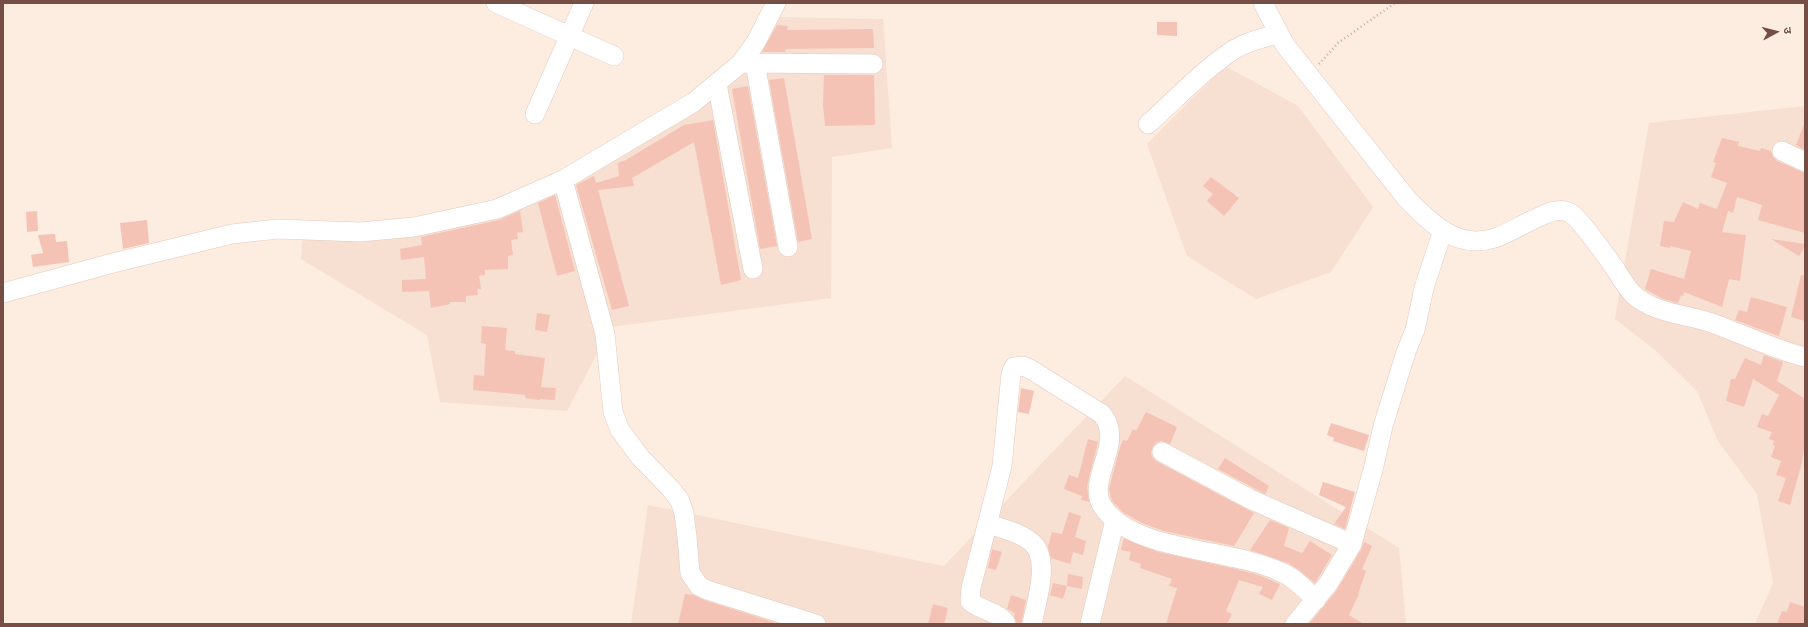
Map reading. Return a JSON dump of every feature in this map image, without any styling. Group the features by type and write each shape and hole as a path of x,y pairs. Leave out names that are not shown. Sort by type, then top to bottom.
{"street":[{"path":"496,3 614,56"},
{"path":"535,114 584,3"},
{"path":"776,3 756,42 748,63 788,247"},
{"path":"1263,3 1278,34 1407,199 1422,214 1443,230 1457,238 1469,242 1479,241 1495,237 1545,214 1555,211 1568,212 1580,222 1604,253 1626,286 1641,301 1650,306 1708,322 1763,344 1805,357"},
{"path":"1148,124 1214,65 1235,49 1258,39 1278,34"},
{"path":"3,293 113,263 232,234 278,229 360,232 414,227 448,221 497,209 563,180 694,102 748,63 873,64"},
{"path":"717,84 753,270"},
{"path":"1782,151 1805,162"},
{"path":"563,180 605,334 613,412 620,430 636,452 671,489 680,501 684,513 690,573 693,580 699,586 707,590 784,619 816,624"},
{"path":"1295,624 1328,584 1352,544 1373,470 1383,426 1406,352 1415,330 1424,288 1443,230"},
{"path":"1006,624 1000,617 975,606 970,601 971,588 1002,466 1011,374 1014,367 1023,366 1102,414 1108,424 1108,450 1098,492 1099,501 1104,509 1115,520 1134,533 1151,539 1197,550 1241,558 1276,570 1298,582 1316,600"},
{"path":"1162,452 1250,499 1352,544"},
{"path":"1090,624 1115,520"},
{"path":"987,524 1020,535 1032,542 1038,551 1041,564 1041,581 1032,624"}],"path":[{"path":"1309,74 1338,43 1395,3"}],"shaded area":[{"path":"769,17 883,19 892,148 832,157 831,298 611,327 567,411 440,402 427,335 301,259 303,235 415,230 575,180 725,85"},
{"path":"1225,66 1298,106 1373,207 1331,272 1256,299 1187,256 1147,144"},
{"path":"1805,106 1805,624 1755,624 1773,583 1757,494 1718,441 1697,391 1655,350 1615,319 1649,123"},
{"path":"1125,376 1399,548 1406,624 631,624 648,505 944,566"}],"building":[{"path":"1157,22 1177,22 1177,36 1157,35"},
{"path":"777,25 788,26 787,30 873,29 874,48 786,49 785,52 762,52"},
{"path":"824,75 874,75 875,125 825,126 823,105"},
{"path":"784,78 812,239 798,242 769,80"},
{"path":"748,86 777,246 760,249 732,89"},
{"path":"713,120 741,280 721,285 694,142 632,178 634,186 598,190 629,306 612,310 576,185 594,176 596,183 619,176 618,163 626,160 684,125"},
{"path":"1805,124 1805,150 1796,145"},
{"path":"1722,138 1739,142 1738,146 1760,151 1761,148 1771,151 1773,157 1777,161 1805,173 1805,233 1758,220 1762,205 1737,197 1733,213 1728,211 1722,232 1746,235 1740,281 1729,279 1722,307 1684,292 1678,303 1663,299 1645,289 1651,269 1684,279 1691,251 1670,246 1670,248 1660,246 1664,221 1674,222 1683,202 1698,209 1700,203 1717,209 1727,183 1711,177 1716,163 1713,162"},
{"path":"1211,177 1239,198 1224,216 1207,201 1213,194 1203,186"},
{"path":"555,195 575,271 557,276 538,203"},
{"path":"37,211 38,231 27,232 26,212"},
{"path":"520,211 523,232 517,233 518,239 511,240 513,255 508,256 508,269 485,270 485,275 479,276 481,289 477,289 478,295 466,296 466,302 450,302 450,304 431,308 429,291 402,292 402,280 426,279 424,257 401,260 400,249 422,245 421,237 499,220"},
{"path":"147,220 149,243 123,249 120,223"},
{"path":"55,234 56,242 67,241 69,262 33,267 31,255 43,253 38,235"},
{"path":"1771,239 1805,244 1805,246 1799,256"},
{"path":"1801,275 1805,276 1805,321 1791,317"},
{"path":"1751,297 1787,307 1779,336 1805,346 1735,320 1739,310 1747,312"},
{"path":"537,313 550,315 547,332 535,330"},
{"path":"482,326 507,328 505,350 515,351 515,354 545,358 541,387 556,388 555,400 539,400 525,398 526,395 473,390 474,375 484,376 486,344 481,343"},
{"path":"1764,355 1783,362 1777,381 1805,399 1805,444 1801,466 1790,505 1778,501 1786,478 1776,475 1781,461 1771,457 1775,446 1773,445 1774,441 1769,439 1772,432 1757,427 1762,414 1768,416 1779,395 1753,379 1744,407 1726,401 1731,379 1735,379 1745,358 1761,365"},
{"path":"1021,388 1034,391 1029,414 1018,412"},
{"path":"1146,412 1177,427 1170,444 1161,441 1157,442 1153,446 1151,453 1152,457 1156,461 1254,513 1234,546 1164,531 1142,523 1124,513 1112,501 1109,489 1120,447 1123,440 1127,441 1133,429 1136,431"},
{"path":"1331,423 1369,435 1364,451 1333,441 1334,438 1327,435"},
{"path":"1088,439 1098,442 1087,486 1089,502 1081,500 1082,496 1064,489 1069,475 1078,478"},
{"path":"1225,458 1269,486 1265,494 1218,469"},
{"path":"1323,482 1355,492 1345,529 1334,524 1346,507 1319,495"},
{"path":"1069,512 1081,516 1075,537 1086,541 1083,555 1073,552 1070,564 1051,558 1048,547 1052,532 1062,534"},
{"path":"1270,520 1289,528 1284,546 1302,553 1310,541 1332,555 1315,583 1288,563 1250,550"},
{"path":"1124,538 1158,552 1259,575 1280,584 1272,600 1259,594 1263,587 1239,580 1226,611 1232,614 1227,624 1166,624 1177,588 1169,586 1172,579 1140,568 1141,564 1129,560 1131,552 1121,550"},
{"path":"1364,542 1372,546 1362,569 1366,571 1359,594 1349,615 1364,624 1309,624 1337,590 1361,550"},
{"path":"992,549 1002,552 996,570 988,568"},
{"path":"1068,574 1083,577 1082,589 1067,586"},
{"path":"1053,583 1067,586 1063,599 1050,595"},
{"path":"685,594 694,595 704,600 779,624 678,624"},
{"path":"1011,595 1026,600 1021,624 1017,624 1014,616 1015,613 1007,609"},
{"path":"1790,602 1805,607 1805,624 1777,624 1782,611 1787,612"},
{"path":"933,604 948,608 944,624 928,624"}]}
